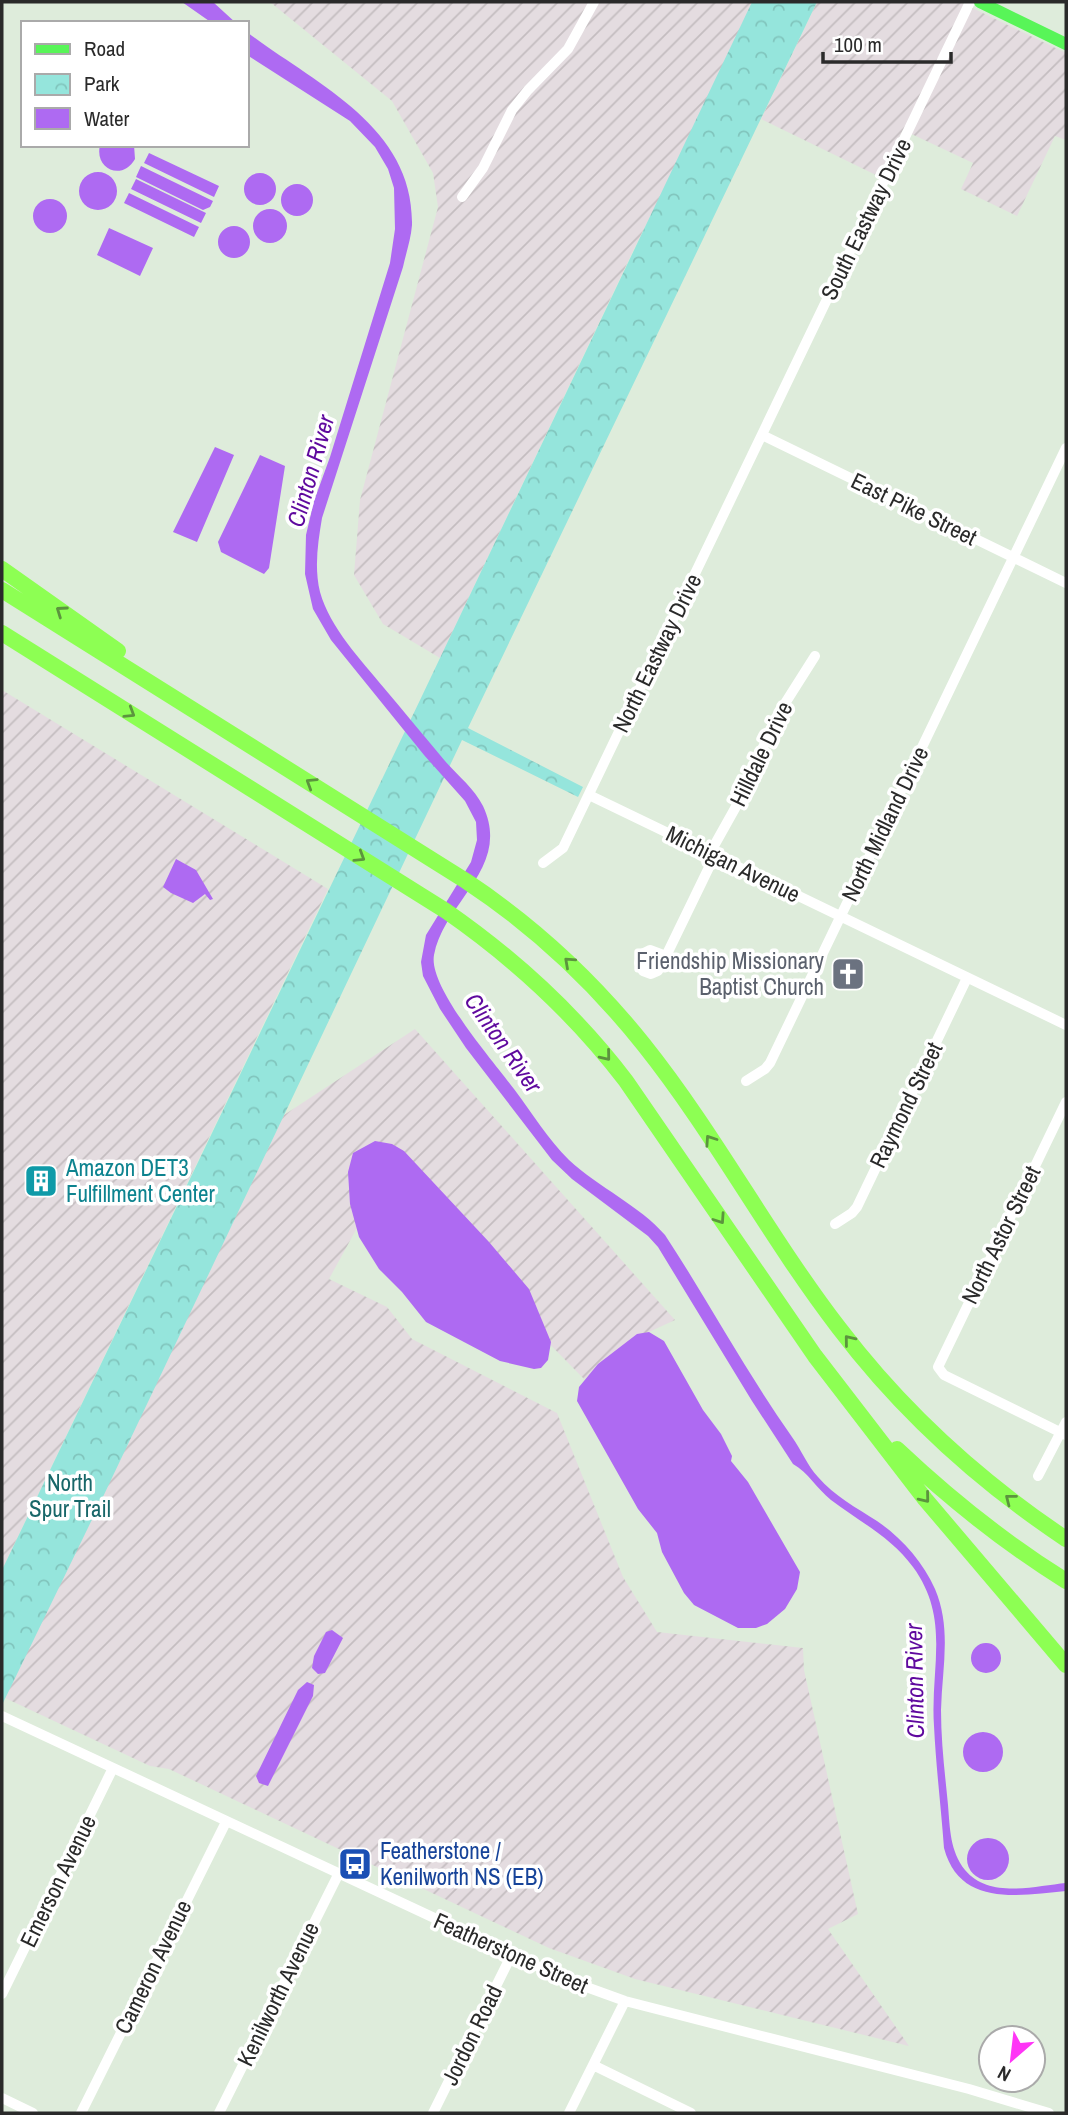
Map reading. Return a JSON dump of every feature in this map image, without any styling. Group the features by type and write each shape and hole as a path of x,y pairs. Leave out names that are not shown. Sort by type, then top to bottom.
{"highway":[{"path":"2,569 122,654 130,671"},
{"path":"2,590 487,895 527,925 578,970 630,1028 673,1085 824,1308 891,1390 968,1465 1026,1512 1066,1539"},
{"path":"2,633 468,926 551,995 610,1060 796,1331 925,1499 1066,1665"},
{"path":"2,641 72,677"},
{"path":"855,1405 897,1449 968,1512 1066,1581"}],"main road":[{"path":"979,2 1066,44"}],"street":[{"path":"462,197 483,168 512,110 527,90 568,49 594,2"},
{"name":"South Eastway Drive","path":"762,435 970,2"},
{"name":"East Pike Street","path":"762,435 1066,583"},
{"name":"North Eastway Drive","path":"543,863 563,848 762,435"},
{"name":"North Midland Drive","path":"746,1081 771,1063 1066,448"},
{"name":"Hilldale Drive","path":"666,956 777,716 815,656"},
{"name":"Michigan Avenue","path":"589,794 1066,1026"},
{"name":"Raymond Street","path":"835,1224 857,1207 967,978"},
{"name":"North Astor Street","path":"1064,1430 944,1375 939,1369 939,1362 1066,1102"},
{"path":"1038,1476 1064,1430"},
{"name":"Featherstone Street","path":"2,1716 566,1980 625,2001 969,2089 1049,2113"},
{"name":"Emerson Avenue","path":"2,1994 113,1768"},
{"name":"Cameron Avenue","path":"81,2113 226,1822"},
{"name":"Kenilworth Avenue","path":"219,2113 338,1875"},
{"name":"Jordon Road","path":"433,2113 511,1956"},
{"path":"569,2113 625,2001"},
{"path":"593,2065 691,2113"},
{"path":"2,2098 33,2113"}],"shaded area":[{"path":"270,2 757,2 634,249 440,658 383,624 354,575 360,500 438,207 433,173 392,101"},
{"path":"817,2 960,2 1066,53 1066,140 1055,136 1017,216 961,189 973,163 903,130 880,177 761,119"},
{"path":"2,690 328,889 2,1570"},
{"path":"415,1029 675,1320 649,1332 584,1379 385,1177 329,1279 387,1307 412,1339 557,1413 623,1577 657,1632 803,1648 804,1670 858,1914 828,1929 909,2046 635,1979 549,1948 169,1769 150,1766 5,1698 284,1115"}],"green space":[{"name":"North Spur Trail","path":"752,2 817,2 468,728 583,787 578,797 462,740 2,1705 2,1570"}],"water":[{"path":"182,2 213,2 234,21 209,21"},
{"path":"248,33 355,110 378,133 396,160 408,190 412,225 410,241 322,518 317,573 320,592 339,631 356,655 475,793 483,806 490,828 489,848 483,866 440,936 434,955 435,969 441,986 464,1024 561,1152 580,1170 644,1215 665,1235 814,1472 838,1496 895,1535 924,1569 940,1604 945,1634 941,1710 943,1758 949,1823 960,1863 975,1879 987,1885 1027,1888 1066,1883 1066,1891 994,1894 963,1881 952,1867 944,1848 935,1741 935,1625 925,1586 895,1547 831,1500 793,1464 658,1247 648,1236 572,1179 552,1160 466,1048 440,1009 423,976 421,962 426,935 471,862 477,840 476,822 465,801 331,640 313,609 305,574 306,535 314,501 390,263 395,229 394,188 388,169 375,147 350,121 248,56"},
{"path":"100,147 134,147 135,159 124,170 117,171 105,166 99,154"},
{"path":"149,153 219,186 214,197 144,163"},
{"path":"141,166 213,201 210,207 203,210 136,177"},
{"path":"98,172 111,178 117,191 111,204 98,210 85,204 79,191 85,178"},
{"path":"260,173 271,178 276,189 271,200 260,205 249,200 244,189 249,178"},
{"path":"136,179 206,213 201,223 131,189"},
{"path":"297,184 309,188 313,200 309,212 297,216 285,212 281,200 285,188"},
{"path":"129,193 199,227 194,237 124,203"},
{"path":"50,199 62,204 67,216 62,228 50,233 38,228 33,216 38,204"},
{"path":"270,209 282,214 287,226 282,238 270,243 258,238 253,226 258,214"},
{"path":"234,226 245,231 250,242 245,253 234,258 223,253 218,242 223,231"},
{"path":"109,228 153,248 140,276 97,255"},
{"path":"215,447 234,455 197,542 173,532"},
{"path":"260,455 285,466 269,568 264,574 221,552 218,542"},
{"path":"176,859 196,870 213,899 210,900 205,894 193,903 163,887"},
{"path":"375,1141 392,1144 404,1151 529,1289 551,1342 548,1360 541,1368 534,1369 500,1361 426,1322 379,1269 359,1237 350,1204 348,1172 353,1153"},
{"path":"649,1332 664,1341 703,1410 721,1434 732,1456 731,1461 748,1482 800,1572 797,1589 785,1609 767,1624 756,1628 738,1628 694,1605 684,1593 662,1552 657,1533 638,1509 577,1401 579,1387 598,1364 637,1334"},
{"path":"332,1630 343,1638 325,1673 318,1674 312,1668 314,1656 326,1632"},
{"path":"986,1643 992,1644 1000,1652 1000,1664 992,1672 986,1673 980,1672 972,1664 971,1658 972,1652 980,1644"},
{"path":"307,1682 314,1685 313,1696 268,1786 259,1783 256,1776 298,1690"},
{"path":"983,1732 991,1733 997,1738 1002,1744 1002,1760 997,1766 991,1771 983,1772 975,1771 969,1766 964,1760 963,1752 964,1744 969,1738 975,1733"},
{"path":"988,1838 1003,1844 1009,1859 1003,1874 988,1880 973,1874 967,1859 973,1844"}],"place":[{"name":"Friendship Missionary Baptist Church","path":"848,974"},
{"name":"Amazon DET3 Fulfillment Center","path":"41,1181"},
{"name":"Featherstone / Kenilworth NS (EB)","path":"355,1864"}],"water label":[{"name":"Clinton River","path":"311,471"},
{"name":"Clinton River","path":"503,1043"},
{"name":"Clinton River","path":"915,1681"}]}
